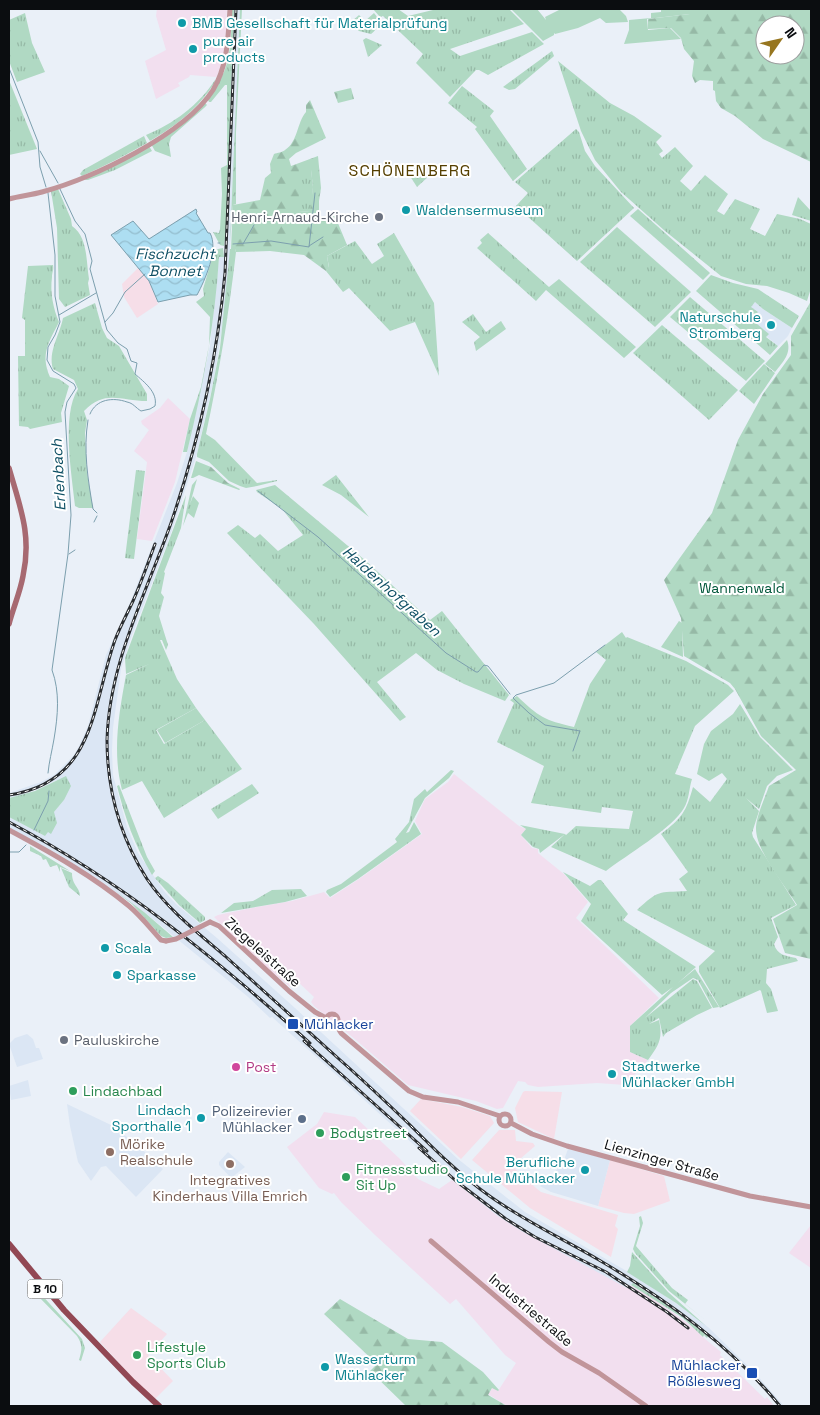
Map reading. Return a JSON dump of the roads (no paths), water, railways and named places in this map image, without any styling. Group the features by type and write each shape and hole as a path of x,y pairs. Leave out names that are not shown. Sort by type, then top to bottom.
{"main road":[{"path":"9,468 22,511 28,546 23,579 9,624"},
{"name":"B 10","path":"9,1244 64,1310 132,1382 159,1406"}],"street":[{"path":"9,199 42,192 99,170 136,152 186,119 214,89 222,71 228,48 230,9"},
{"name":"Ziegeleistraße","path":"9,830 46,850 124,902 164,941 176,939 210,922 219,926 295,996 326,1018 326,1022 329,1025 332,1027 336,1025"},
{"name":"Ziegeleistraße","path":"326,1018 331,1014 337,1016 339,1022 336,1025"},
{"name":"Ziegeleistraße","path":"336,1025 341,1033 409,1091 423,1097 458,1102 500,1116"},
{"name":"Lienzinger Straße","path":"511,1122 506,1126 502,1125 499,1122 500,1116 509,1115 511,1122 532,1134 567,1146 750,1196 811,1207"},
{"name":"Industriestraße","path":"431,1241 562,1352 599,1373 646,1406"}],"water":[{"name":"Fischzucht Bonnet","path":"196,209 196,213 208,233 210,233 213,247 204,281 197,295 158,302 149,281 111,235 133,221 149,239"}],"waterway":[{"name":"Erlenbach","path":"9,68 38,142 40,167 46,187"},
{"path":"40,151 58,183"},
{"path":"60,189 75,221 85,234 92,261 90,269 107,330 118,343 127,349 131,361 137,363 135,374 150,388 155,401 155,406 141,411 133,404 122,400 106,400 96,405 90,414"},
{"name":"Erlenbach","path":"48,193 55,255 55,296 60,322 48,347 47,360 53,371 74,384 76,388 67,402 65,412 71,515 68,554 52,670 55,678 57,712 48,773"},
{"path":"233,244 271,241 309,247 315,193"},
{"path":"243,244 254,225"},
{"path":"309,246 323,237"},
{"path":"105,322 113,313 125,292 145,274"},
{"path":"59,315 96,293"},
{"path":"88,420 86,442 89,487 93,509 97,513"},
{"name":"Haldenhofgraben","path":"258,491 318,537 446,653 476,672 484,665 488,666 510,694"},
{"path":"94,522 97,516"},
{"name":"Erlenbach","path":"69,554 75,550"},
{"path":"573,751 580,731 545,725 513,698 516,695 554,683 605,645"},
{"name":"Erlenbach","path":"34,830 48,801 49,791"},
{"name":"Erlenbach","path":"9,852 19,852 26,845"}],"railway":[{"path":"236,9 225,273 212,368 198,431 181,492 130,629 114,684 109,711 107,740 109,776 122,829 147,879 164,901 357,1075 459,1172 504,1206 624,1275 673,1308 740,1363 780,1406"},
{"path":"9,795 38,787 59,774 75,757 86,737 94,714 115,640 136,594 155,544"},
{"path":"9,822 91,870 167,923 239,981 310,1043"},
{"path":"304,1041 427,1151"},
{"path":"419,1148 456,1181 506,1219 535,1237 606,1272 688,1328"}],"place":[{"name":"BMB Gesellschaft für Materialprüfung","path":"182,23"},
{"name":"pure air products","path":"193,49"},
{"name":"Waldensermuseum","path":"406,210"},
{"name":"Henri-Arnaud-Kirche","path":"379,217"},
{"name":"Naturschule Stromberg","path":"771,325"},
{"name":"Scala","path":"105,948"},
{"name":"Sparkasse","path":"117,975"},
{"name":"Mühlacker","path":"293,1024"},
{"name":"Pauluskirche","path":"64,1040"},
{"name":"Post","path":"236,1067"},
{"name":"Stadtwerke Mühlacker GmbH","path":"612,1074"},
{"name":"Lindachbad","path":"73,1091"},
{"name":"Lindach Sporthalle 1","path":"201,1118"},
{"name":"Polizeirevier Mühlacker","path":"302,1119"},
{"name":"Bodystreet","path":"320,1133"},
{"name":"Mörike Realschule","path":"110,1152"},
{"name":"Integratives Kinderhaus Villa Emrich","path":"230,1164"},
{"name":"Berufliche Schule Mühlacker","path":"585,1170"},
{"name":"Fitnessstudio Sit Up","path":"346,1177"},
{"name":"Lifestyle Sports Club","path":"137,1355"},
{"name":"Wasserturm Mühlacker","path":"325,1367"},
{"name":"Mühlacker Rößlesweg","path":"752,1373"}],"district":[{"name":"SCHÖNENBERG","path":"410,170"}],"park label":[{"name":"Wannenwald","path":"742,588"}]}
